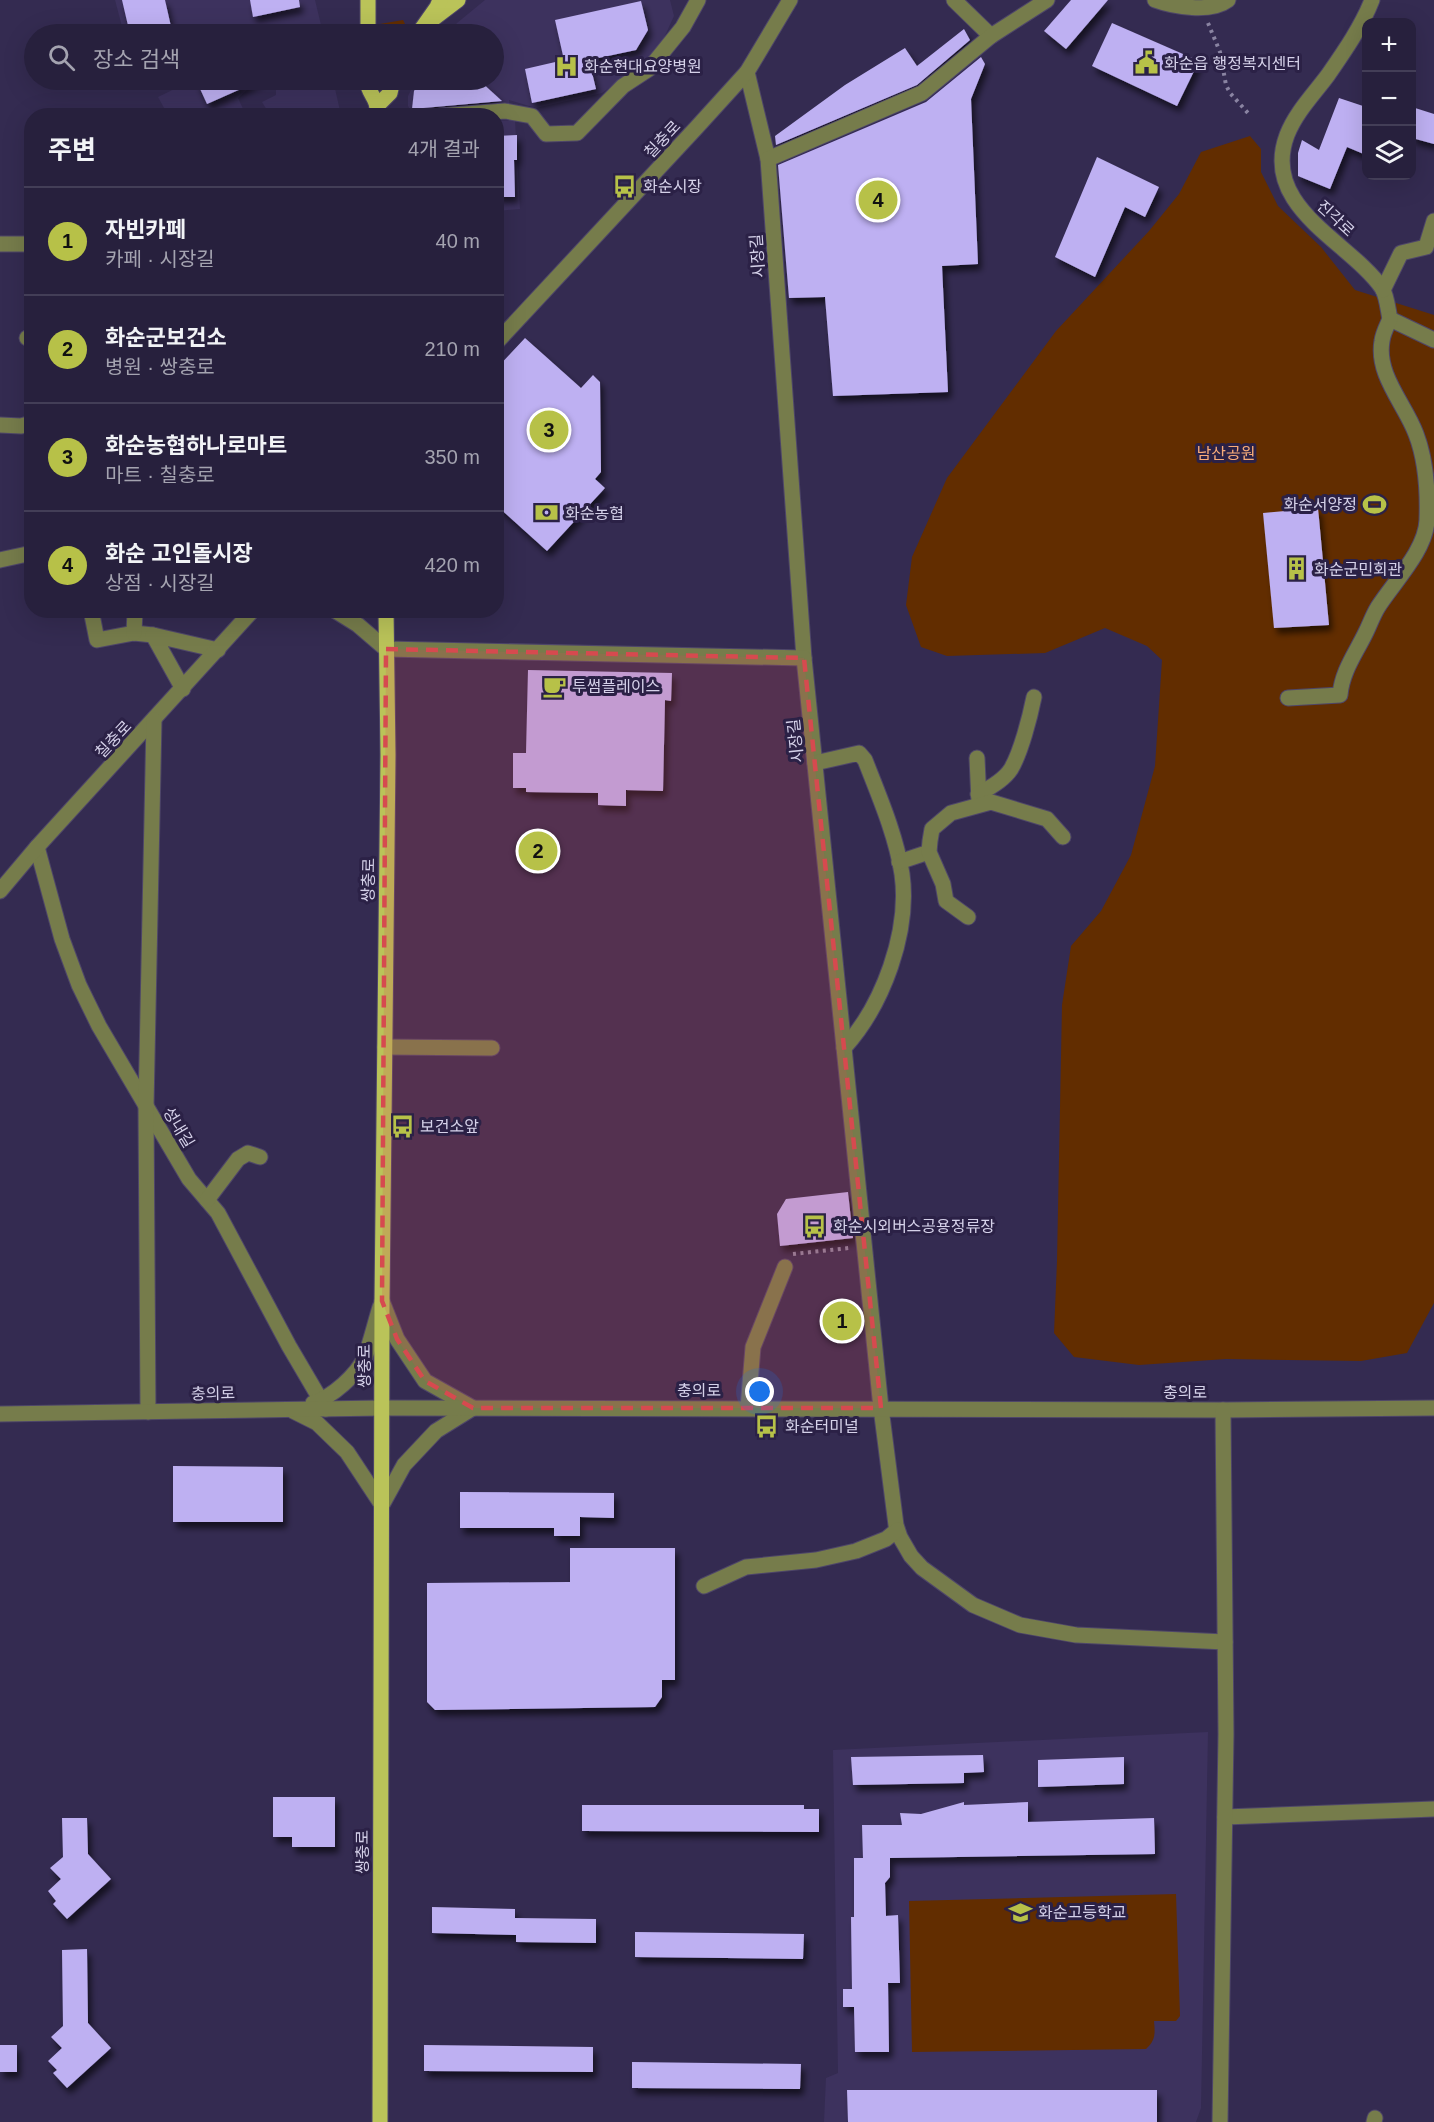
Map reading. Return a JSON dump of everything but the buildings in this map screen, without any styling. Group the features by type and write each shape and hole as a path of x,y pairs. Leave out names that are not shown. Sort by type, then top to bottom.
{"main road":[{"path":"368,0 368,24"},
{"path":"426,24 440,0"},
{"path":"429,24 458,0"},
{"path":"370,90 376,108"},
{"path":"379,108 391,90"},
{"name":"쌍충로","path":"380,2122 382,1301 388,755 386,618"}],"street":[{"path":"504,111 532,116 546,134 577,133 623,86 649,69 683,27 698,0"},
{"name":"칠충로","path":"504,334 747,72 790,0"},
{"path":"954,0 991,36"},
{"path":"768,159 922,93 991,36 1047,0"},
{"path":"1155,0 1168,5 1201,7 1224,3 1228,0"},
{"name":"진각로","path":"1372,0 1363,20 1329,74 1294,120 1284,145 1283,164 1284,177 1290,191 1308,219 1368,272 1383,290 1390,319"},
{"name":"시장길","path":"747,72 768,159 804,658 880,1408 897,1530 911,1556 922,1568 972,1605 1020,1625 1076,1635 1225,1642"},
{"path":"1383,290 1401,253 1426,247 1434,221"},
{"path":"0,244 24,244"},
{"path":"1288,698 1340,695 1341,681 1377,609 1424,537 1427,504 1422,456 1416,433 1385,372 1382,340 1390,319 1434,340"},
{"path":"0,425 24,425"},
{"path":"0,560 24,555"},
{"path":"92,618 97,640 134,633 153,635 218,650"},
{"path":"134,633 135,618"},
{"name":"칠충로","path":"0,891 37,847 246,618"},
{"path":"347,618 386,649 804,658"},
{"path":"153,635 183,689"},
{"path":"968,917 946,901 944,884 929,852 932,829 951,813 979,799 1011,769 1030,717 1034,697"},
{"path":"148,1412 146,1107 154,720"},
{"path":"815,763 859,753 865,760 899,862 904,898 899,933 888,977 869,1015 844,1048"},
{"path":"977,758 979,799"},
{"path":"979,799 1047,819 1063,837"},
{"name":"성내길","path":"37,847 62,939 99,1026 189,1179 218,1213 323,1405"},
{"path":"899,862 929,852"},
{"path":"385,1047 492,1048"},
{"path":"207,1200 238,1159 248,1153 260,1157"},
{"path":"748,1408 753,1347 785,1267"},
{"path":"323,1405 364,1359 382,1301"},
{"path":"290,1410 317,1423 347,1452 382,1505 404,1465 436,1431 473,1408 425,1381 397,1339 382,1301"},
{"name":"충의로","path":"0,1414 290,1410 323,1405 382,1408 1223,1410 1434,1408"},
{"path":"1220,2122 1225,1816 1223,1410"},
{"path":"704,1586 746,1567 816,1560 856,1551 886,1539 897,1530"},
{"path":"1225,1816 1434,1809"}],"path":[{"path":"1201,7 1220,52 1226,85 1248,113"},
{"path":"785,1267 784,1255 864,1246"}],"highlighted area":[{"path":"386,649 804,658 881,1408 473,1408 425,1381 397,1339 382,1301"}],"shaded area":[{"path":"115,0 315,0 321,24 287,24 121,24"},
{"name":"화순현대요양병원","path":"485,0 670,0 674,16 657,53 602,93 536,108 509,100 510,107 409,108 408,96 411,90 504,90 504,24 457,23"},
{"path":"172,90 247,90 238,98 243,108 164,108 158,97"},
{"path":"276,90 335,90 339,108 266,108 262,102 276,95"},
{"path":"515,120 520,209 504,210 504,121"},
{"name":"화순고등학교","path":"1208,1732 1201,2108 1196,2122 824,2122 826,2078 838,2073 833,1750"}],"green space":[{"path":"403,20 405,24 380,24"},
{"name":"남산공원","path":"1250,136 1261,149 1261,172 1278,206 1321,247 1355,290 1434,315 1434,1303 1407,1353 1361,1361 1226,1359 1139,1365 1074,1357 1054,1333 1062,1005 1071,946 1101,911 1131,855 1155,766 1162,660 1147,646 1105,628 1045,653 947,656 921,647 906,605 912,557 947,478 1056,331 1149,231 1179,194 1201,152"},
{"path":"1176,1894 1180,2016 1176,2021 1154,2021 1152,2043 1146,2049 912,2052 909,1901"}],"place":[{"name":"화순읍 행정복지센터","path":"1146,63"},
{"name":"화순현대요양병원","path":"566,66"},
{"name":"화순시장","path":"625,186"},
{"name":"화순 고인돌시장","path":"878,200"},
{"name":"화순농협하나로마트","path":"549,430"},
{"name":"화순서양정","path":"1375,504"},
{"name":"화순농협","path":"547,513"},
{"name":"화순군민회관","path":"1296,569"},
{"name":"투썸플레이스","path":"554,686"},
{"name":"화순군보건소","path":"538,851"},
{"name":"보건소앞","path":"402,1126"},
{"name":"화순시외버스공용정류장","path":"815,1226"},
{"name":"자빈카페","path":"842,1321"},
{"name":"화순터미널","path":"767,1426"},
{"name":"화순고등학교","path":"1020,1912"}]}
